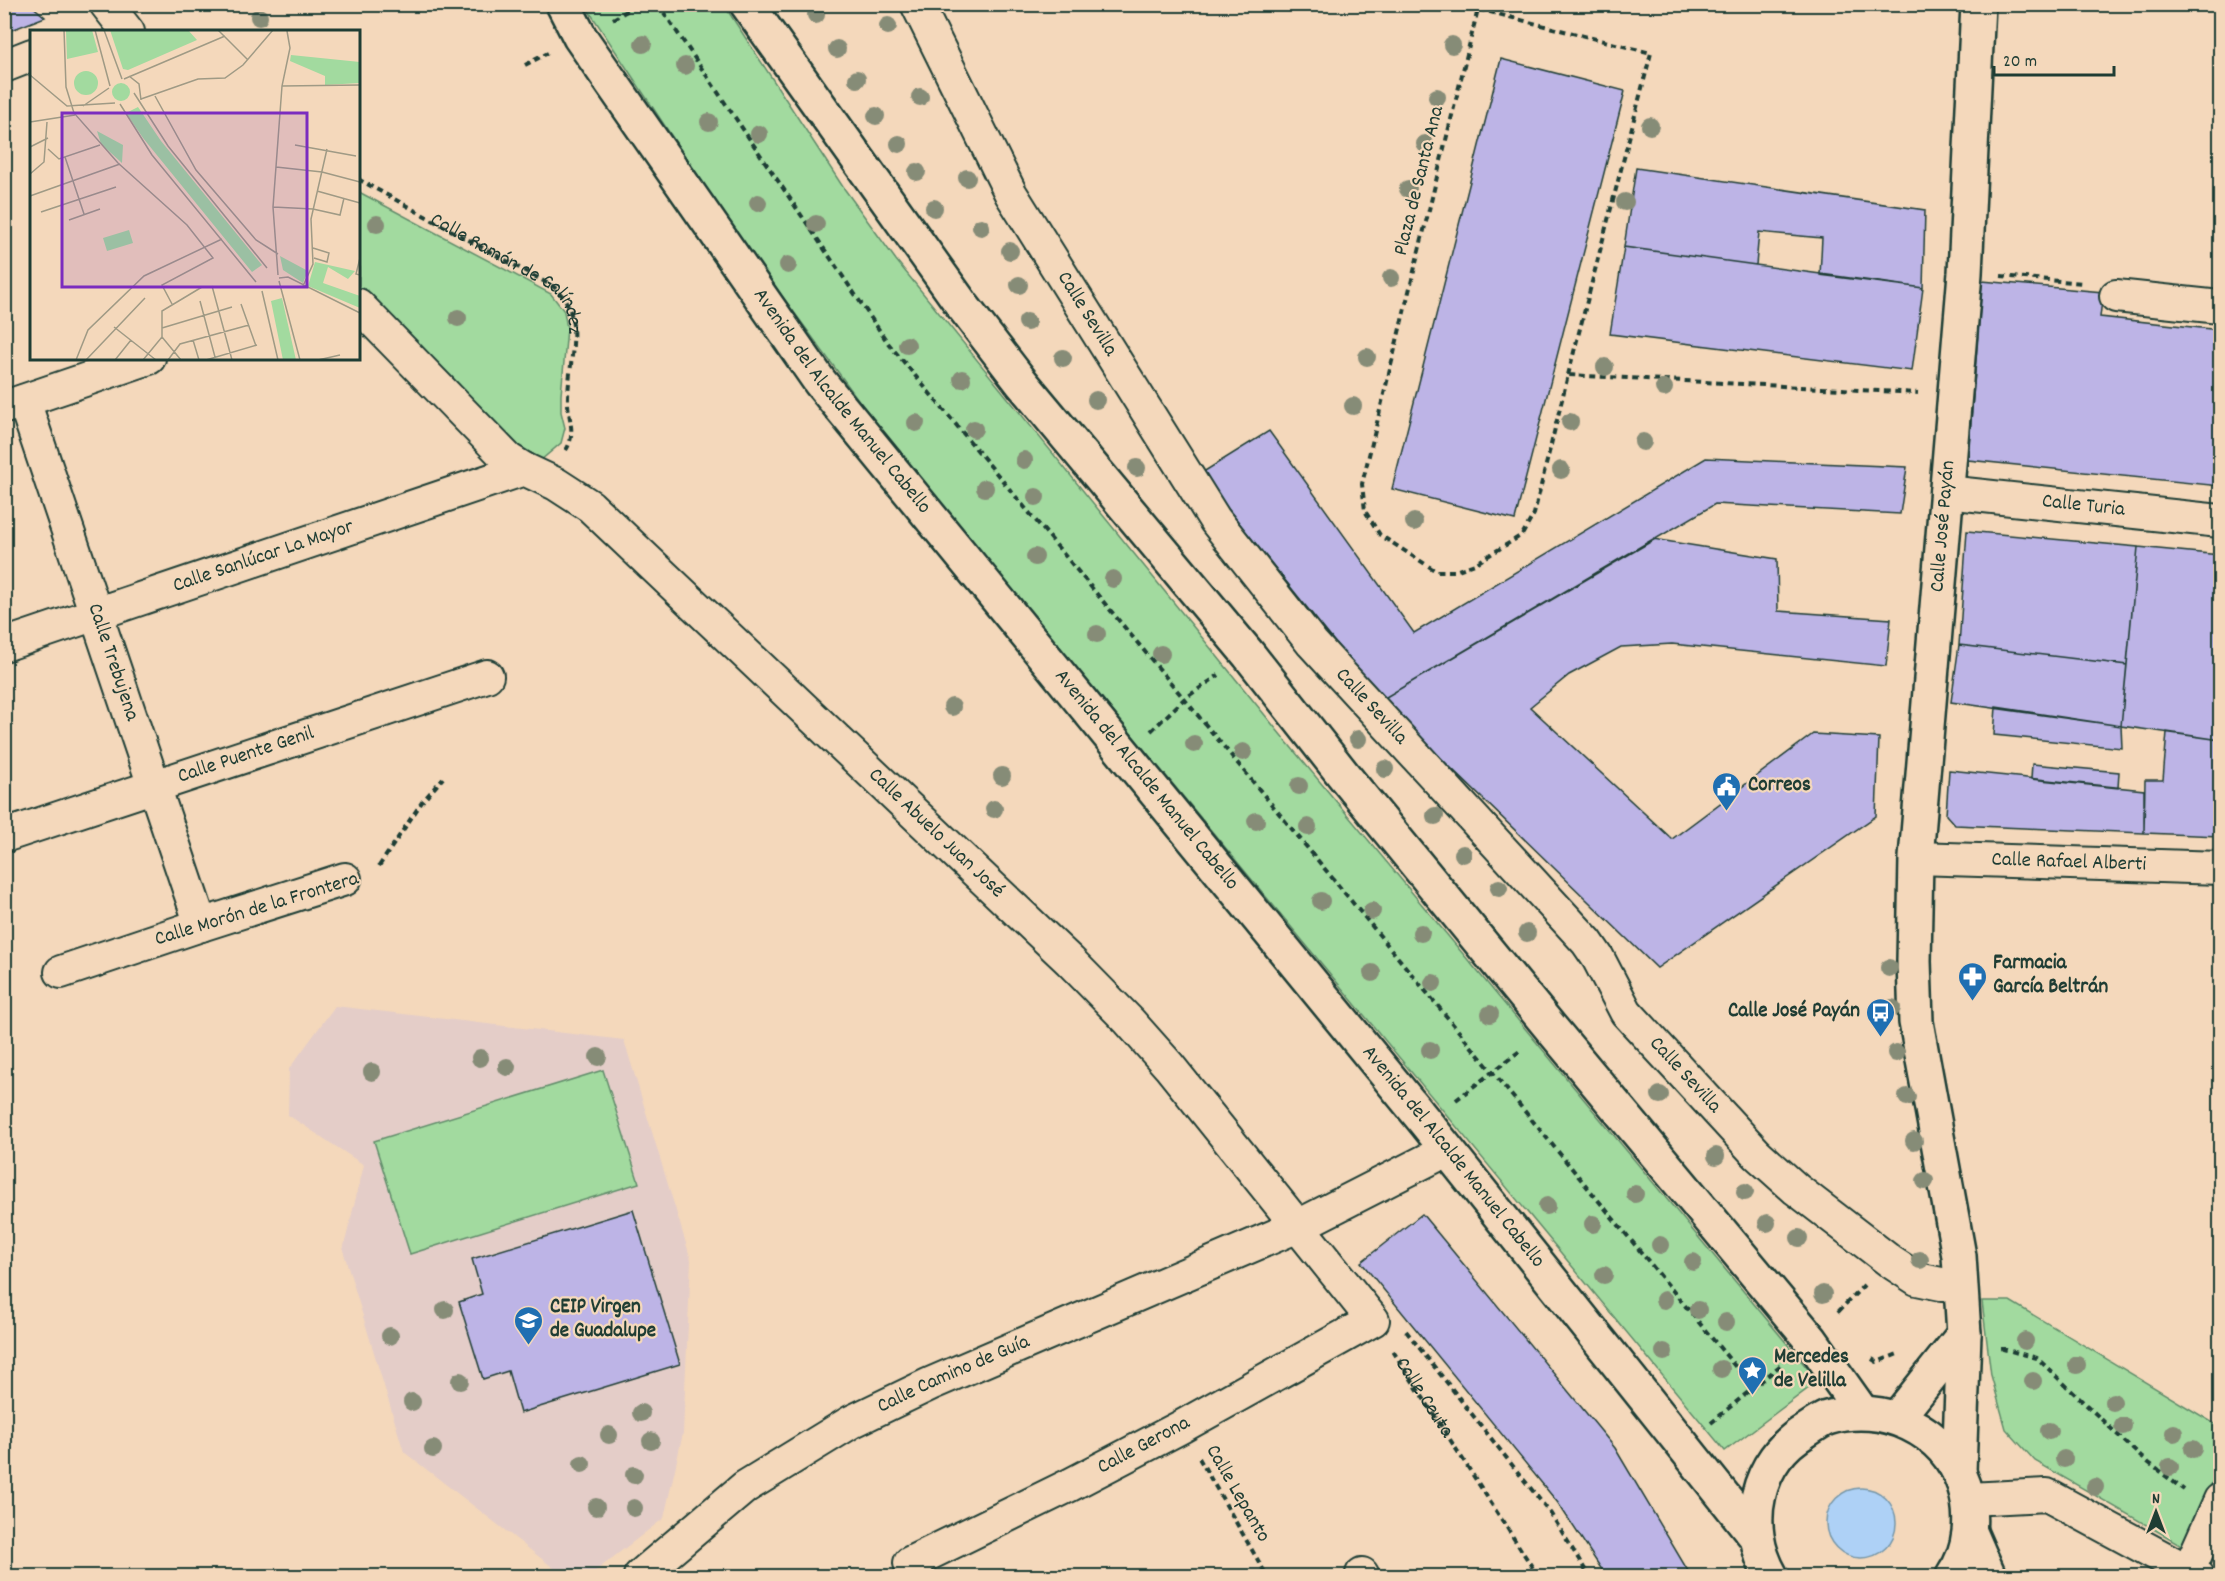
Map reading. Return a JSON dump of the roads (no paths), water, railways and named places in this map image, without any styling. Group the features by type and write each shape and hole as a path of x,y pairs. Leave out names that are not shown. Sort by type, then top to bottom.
{"main road":[{"name":"Avenida del Alcalde Manuel Cabello","path":"563,4 580,37 820,382 1426,1123 1756,1537"},
{"path":"747,4 962,305 1022,383 1250,655 1346,777 1535,1008 1811,1340 1862,1412"},
{"name":"Calle José Payán","path":"1970,1532 1964,1485 1964,1334 1959,1256 1916,1022 1914,961 1916,858 1965,273 1978,4"},
{"path":"1897,1418 1964,1334"},
{"path":"1772,1576 1763,1562 1756,1537 1757,1500 1769,1465 1794,1437 1826,1419 1862,1412 1897,1418 1922,1430 1944,1449 1964,1485"},
{"path":"1953,1576 1962,1564 1970,1532"},
{"path":"1970,1532 1989,1576"}],"street":[{"name":"Calle Sevilla","path":"917,4 1011,194 1215,519 1312,643 1587,942 1598,958 1626,1012 1757,1154 1796,1189 1891,1262 1917,1279 1941,1284 1960,1284"},
{"path":"4,66 30,57"},
{"path":"2116,296 2220,307"},
{"path":"360,306 508,459 532,473"},
{"path":"14,404 143,360"},
{"name":"Calle Trebujena","path":"14,404 96,614 201,925"},
{"name":"Calle Sanlúcar La Mayor","path":"4,645 532,473"},
{"name":"Calle Abuelo Juan José","path":"532,473 556,484 590,506 1070,961 1169,1066 1298,1226"},
{"name":"Calle Turia","path":"1946,492 2220,521"},
{"name":"Calle Puente Genil","path":"4,836 488,676"},
{"name":"Calle Rafael Alberti","path":"1916,858 2220,868"},
{"name":"Calle Morón de la Frontera","path":"61,972 345,879"},
{"name":"Calle Camino de Guía","path":"640,1576 745,1487 852,1422 930,1384 1298,1226 1447,1150"},
{"name":"Calle Gerona","path":"913,1570 1181,1427 1373,1320 1298,1226"},
{"path":"1964,1485 2047,1495 2193,1574 2217,1507"}],"water":[{"path":"1861,1488 1874,1491 1886,1498 1893,1510 1896,1523 1893,1536 1886,1548 1874,1555 1861,1558 1848,1555 1836,1548 1829,1536 1826,1523 1829,1510 1836,1498 1848,1491"}],"place":[{"name":"Correos","path":"1727,812"},
{"name":"Farmacia García Beltrán","path":"1972,1002"},
{"name":"Calle José Payán","path":"1881,1038"},
{"name":"CEIP Virgen de Guadalupe","path":"529,1346"},
{"name":"Mercedes de Velilla","path":"1753,1396"}]}
